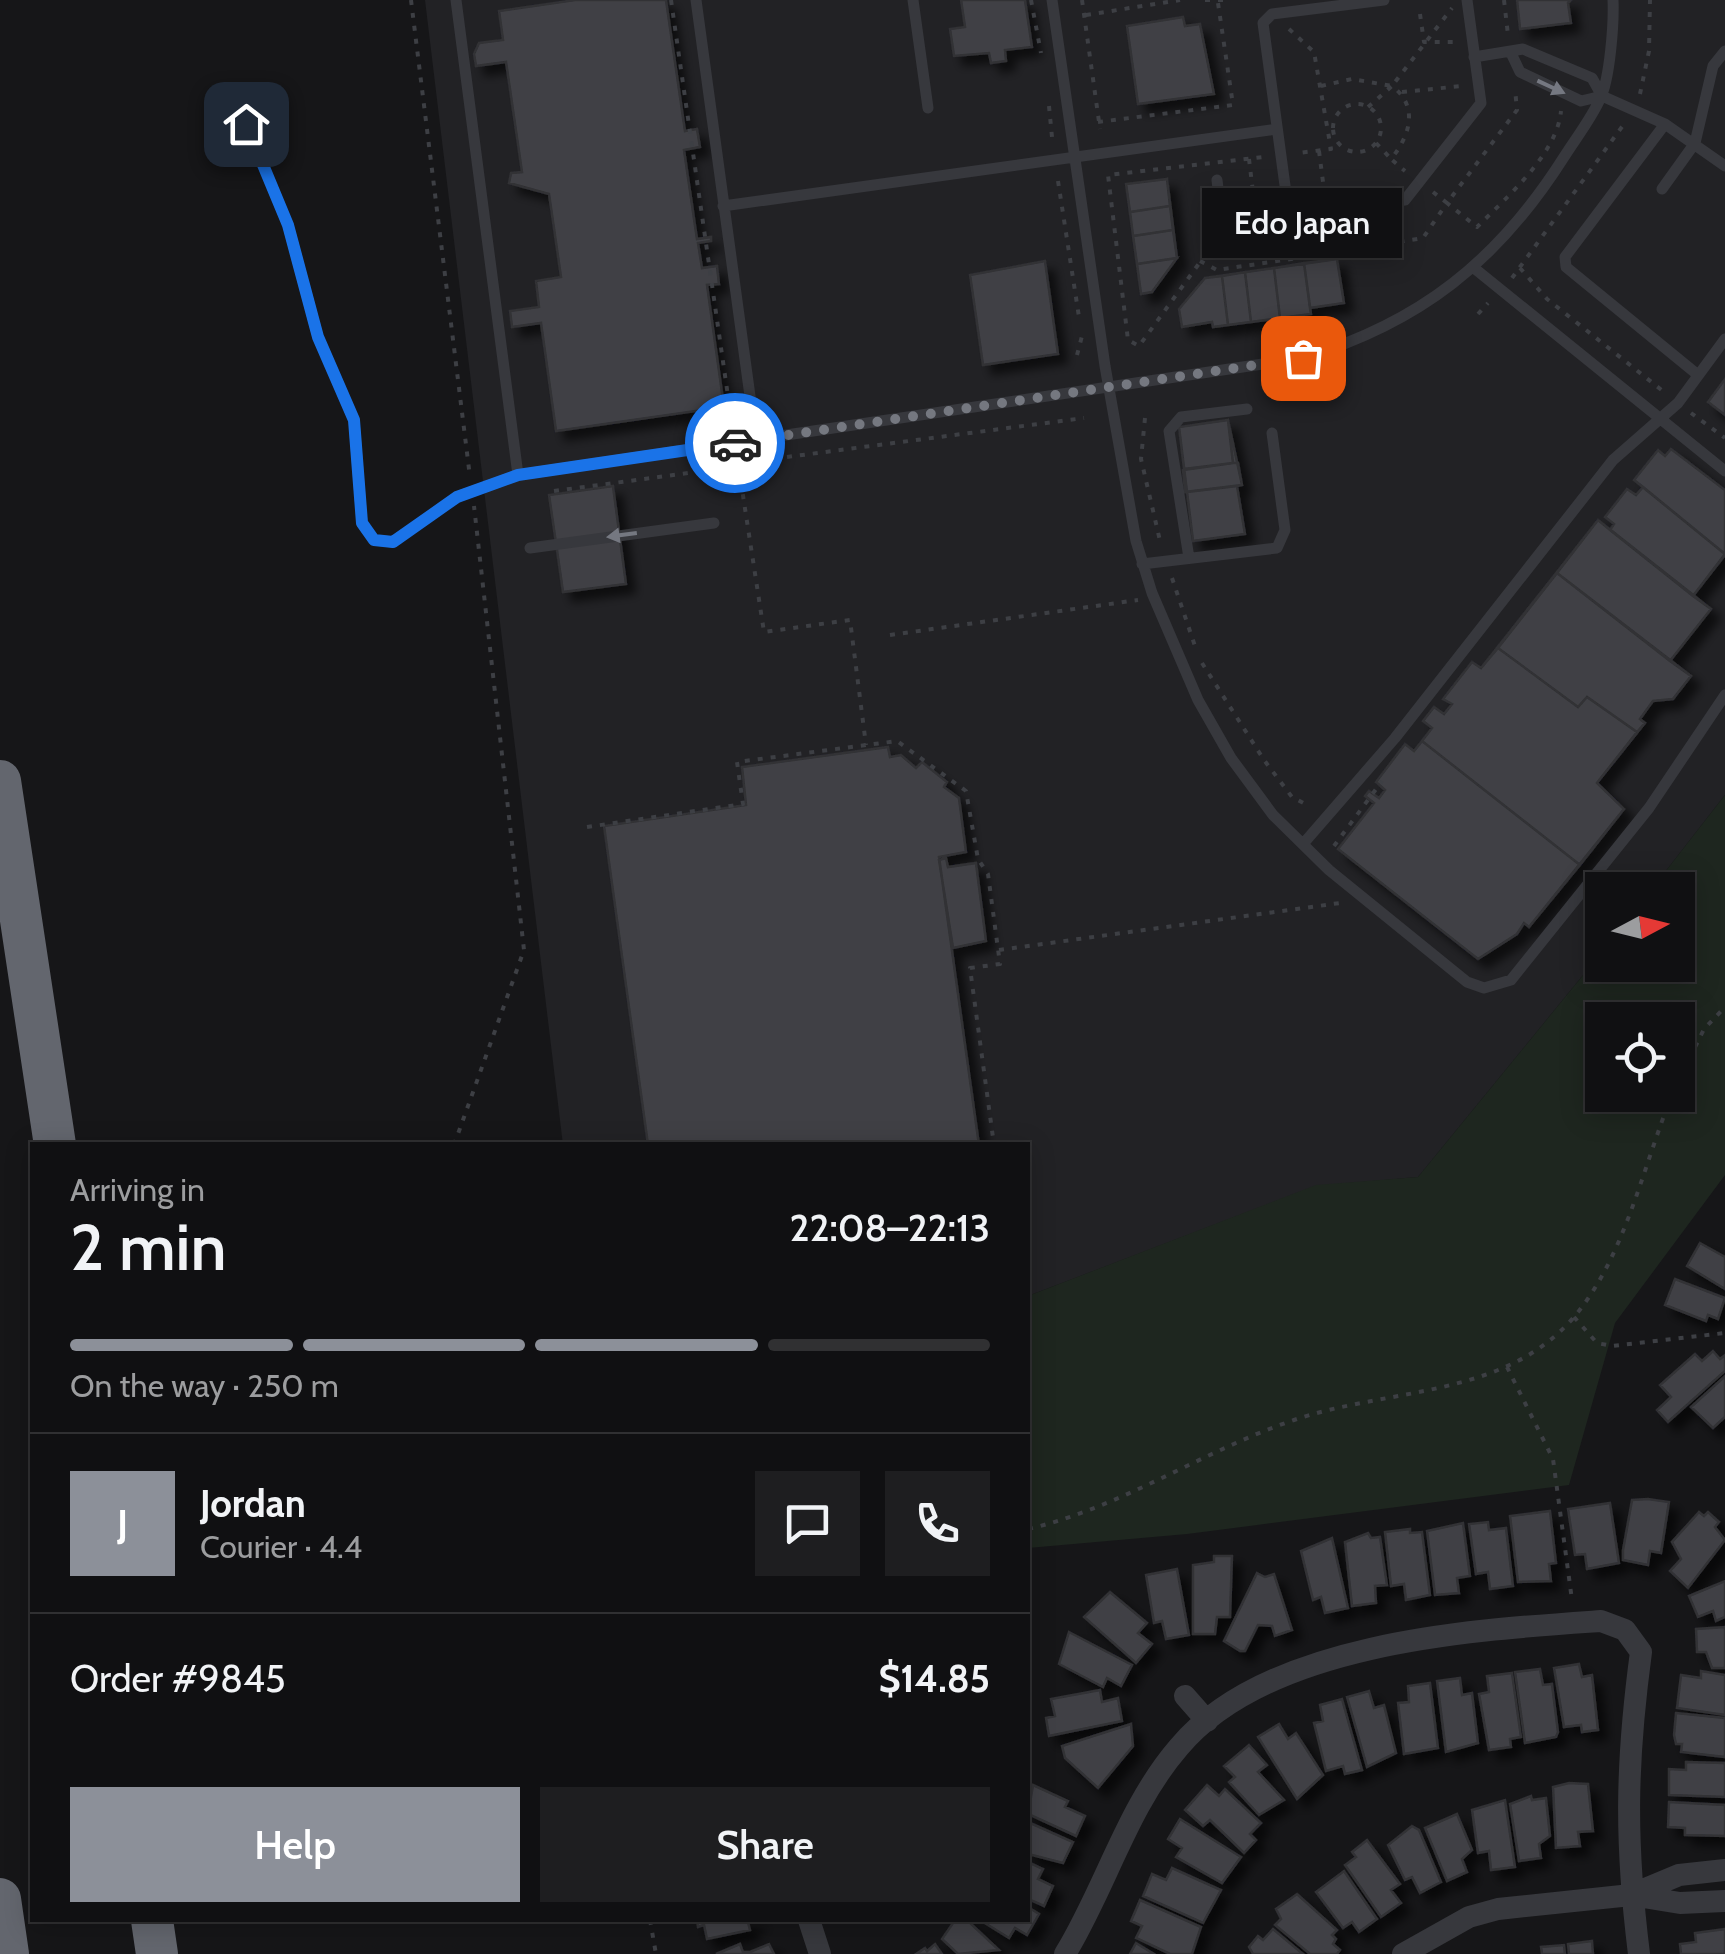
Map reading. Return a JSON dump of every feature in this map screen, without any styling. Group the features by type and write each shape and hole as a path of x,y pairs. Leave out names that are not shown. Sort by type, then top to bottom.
{"highway":[{"path":"0,781 55,1142"},
{"path":"0,955 30,1144"},
{"path":"0,1900 8,1954"},
{"path":"152,1922 157,1954"}],"street":[{"path":"1065,1954 1140,1805 1179,1746 1206,1721 1276,1677 1376,1647 1600,1621 1625,1630 1640,1652 1628,1749 1626,1839 1638,1954"},
{"path":"1185,1696 1206,1721"},
{"path":"1631,1895 1679,1875 1725,1870"},
{"path":"1403,1954 1468,1917 1498,1909 1631,1895 1680,1903 1725,1900"},
{"path":"809,1922 820,1954"}],"lane":[{"path":"456,0 518,475"},
{"path":"696,0 756,440"},
{"path":"913,0 928,108"},
{"path":"1052,0 1109,384 1142,564 1198,700 1273,815 1412,941 1466,982 1484,988 1511,980 1649,808 1725,695"},
{"path":"1289,215 1262,23 1272,14 1321,4 1384,0"},
{"path":"1217,180 1222,223 1405,200 1480,103 1467,0"},
{"path":"246,124 288,225 318,337 354,420 362,523 374,540 393,542 457,497 518,475 1303,358 1360,340 1418,308 1474,268 1533,206 1602,96 1613,0"},
{"path":"1474,57 1523,49 1592,78 1602,96 1665,124 1725,166"},
{"path":"1662,189 1695,143 1713,66 1725,51"},
{"path":"1511,53 1520,72 1550,87 1581,101 1602,96"},
{"path":"1665,124 1565,257 1566,267 1698,376"},
{"path":"723,206 1277,129"},
{"path":"1474,268 1725,471"},
{"path":"1304,844 1395,738 1614,460 1678,403 1725,339"},
{"path":"1189,558 1169,432 1180,416 1247,410"},
{"path":"1142,564 1277,548 1286,530 1272,433"},
{"path":"530,548 714,522"}],"path":[{"path":"412,0 524,950 455,1142"},
{"path":"671,0 731,417 721,430 713,432"},
{"path":"1031,0 1044,70"},
{"path":"1082,0 1100,129"},
{"path":"1084,16 1149,2 1180,0"},
{"path":"1205,0 1224,0"},
{"path":"1504,0 1508,34"},
{"path":"1650,0 1650,51 1633,110 1520,268 1548,300 1725,438"},
{"path":"1098,122 1233,105 1218,3"},
{"path":"1348,150 1336,140 1336,118 1346,107 1368,107 1392,86 1452,8"},
{"path":"1420,14 1424,42"},
{"path":"1282,23 1314,52 1331,149"},
{"path":"1424,42 1456,42"},
{"path":"1320,86 1352,79 1392,86 1400,92 1408,111 1409,132 1391,159"},
{"path":"1361,248 1424,238 1517,110 1514,84 1531,92"},
{"path":"1400,92 1462,86"},
{"path":"1429,189 1476,227 1510,194 1555,135 1562,112 1549,100"},
{"path":"1048,103 1052,136"},
{"path":"1296,153 1331,149 1363,152 1376,143 1380,123 1368,107"},
{"path":"1376,143 1413,177"},
{"path":"1319,150 1323,182"},
{"path":"1206,254 1139,346 1128,340 1108,175 1268,156"},
{"path":"1249,159 1253,192"},
{"path":"1058,182 1079,317"},
{"path":"1200,261 1217,270 1331,253 1332,245"},
{"path":"1076,356 1082,336"},
{"path":"787,457 1084,418"},
{"path":"1145,418 1141,460 1166,561 1200,659 1264,760 1292,797 1309,806"},
{"path":"890,634 1143,599"},
{"path":"764,632 850,620 866,745"},
{"path":"586,827 743,804 738,762 896,741 966,791 978,859 988,874 1000,964 970,968 994,1142"},
{"path":"998,950 1347,902"},
{"path":"1695,1048 1704,1030 1725,1007"},
{"path":"1030,1528 1138,1492 1294,1420 1440,1388 1507,1367 1574,1317 1600,1279 1665,1112"},
{"path":"1574,1317 1598,1343 1612,1346 1725,1333"},
{"path":"1507,1367 1553,1460 1575,1622"},
{"path":"650,1922 656,1954"}],"shaded area":[{"path":"425,0 1725,0 1725,795 1665,872 1585,872 1585,973 1418,1177 1316,1186 1030,1295 1030,1142 563,1142"},
{"path":"1725,795 1725,1175 1615,1323 1569,1485 1187,1534 1030,1548 1030,1295 1316,1185 1418,1177 1585,973 1585,982 1695,982 1695,872 1665,872"}],"building":[{"path":"575,0 666,0 685,131 697,129 700,147 684,150 697,239 711,237 711,241 698,243 702,268 717,266 719,284 707,285 724,407 556,431 541,323 512,327 510,311 539,307 536,281 561,277 549,194 509,183 511,173 522,172 506,62 476,66 474,54 479,43 503,40 499,11"},
{"path":"961,0 1025,0 1032,47 1005,50 1006,61 991,63 989,53 954,56 950,29 965,27"},
{"path":"1517,0 1571,0 1571,23 1520,29"},
{"path":"1517,0 1571,0 1571,23 1520,29"},
{"path":"1183,17 1185,26 1200,24 1214,94 1138,104 1127,26"},
{"path":"1167,179 1177,258 1152,292 1141,294 1126,184"},
{"path":"1167,179 1170,206 1130,212 1126,184"},
{"path":"1170,206 1173,230 1133,236 1130,212"},
{"path":"1173,230 1177,258 1137,264 1133,236"},
{"path":"1177,258 1152,292 1141,294 1137,264"},
{"path":"1337,259 1344,303 1310,308 1311,314 1213,327 1212,322 1182,327 1179,309 1205,278"},
{"path":"1337,259 1344,303 1310,308 1304,263"},
{"path":"1045,261 1058,354 983,365 970,275"},
{"path":"1304,263 1311,314 1280,318 1274,268"},
{"path":"1274,268 1280,318 1251,322 1245,272"},
{"path":"1245,272 1251,322 1228,325 1222,276"},
{"path":"1222,276 1228,325 1213,327 1212,322 1182,327 1179,309 1205,278"},
{"path":"1725,379 1725,415 1708,402"},
{"path":"1228,420 1242,485 1237,486 1245,534 1193,541 1179,427"},
{"path":"1228,420 1233,463 1184,469 1179,427"},
{"path":"1671,449 1725,490 1725,555 1693,596 1711,609 1670,661 1691,676 1673,699 1653,701 1640,719 1645,723 1597,783 1624,809 1529,927 1524,923 1517,934 1478,959 1338,849 1374,803 1365,796 1369,791 1379,798 1385,790 1376,782 1405,744 1414,751 1432,728 1423,721 1434,707 1444,714 1452,704 1443,699 1472,662 1481,668 1598,520 1610,530 1614,524 1605,517 1627,489 1636,495 1643,487 1634,480 1658,450 1665,456"},
{"path":"1671,449 1725,490 1725,554 1634,480 1658,450 1665,456"},
{"path":"1238,463 1242,485 1185,492 1183,470"},
{"path":"613,486 626,584 563,592 549,495"},
{"path":"1237,486 1245,534 1193,541 1187,492"},
{"path":"1643,487 1725,554 1693,596 1610,530 1614,524 1605,517 1627,489 1636,495"},
{"path":"1598,520 1711,609 1670,661 1557,573"},
{"path":"1557,573 1691,676 1673,699 1653,701 1640,719 1645,723 1637,732 1587,697 1578,707 1498,648"},
{"path":"1498,648 1578,707 1587,697 1637,732 1597,783 1624,809 1580,865 1422,741 1432,728 1423,721 1434,707 1444,714 1452,704 1443,699 1472,662 1481,668"},
{"path":"1422,741 1580,865 1529,927 1524,923 1517,934 1478,959 1338,849 1374,803 1365,796 1369,791 1379,798 1385,790 1376,782 1405,744 1414,751"},
{"path":"888,747 890,757 901,755 916,768 922,762 947,782 944,787 959,798 966,852 939,857 979,1142 648,1142 604,826 746,805 742,767"},
{"path":"946,858 948,867 976,863 986,941 953,948 939,860"},
{"path":"1700,1243 1725,1257 1725,1289 1687,1266"},
{"path":"1675,1279 1725,1298 1718,1319 1708,1315 1706,1321 1665,1305"},
{"path":"1713,1351 1720,1359 1725,1355 1725,1371 1668,1422 1657,1410 1671,1397 1660,1385 1695,1354 1702,1361"},
{"path":"1725,1376 1725,1417 1713,1428 1691,1407"},
{"path":"1632,1500 1669,1502 1661,1553 1650,1551 1648,1565 1623,1560 1623,1550"},
{"path":"1610,1503 1619,1563 1587,1569 1585,1554 1575,1555 1568,1509"},
{"path":"1550,1511 1556,1563 1549,1564 1551,1581 1518,1582 1510,1516"},
{"path":"1699,1512 1704,1516 1708,1512 1719,1522 1715,1527 1725,1540 1688,1588 1670,1571 1681,1559 1672,1542"},
{"path":"1488,1522 1489,1530 1506,1528 1513,1586 1490,1589 1488,1572 1476,1574 1469,1524"},
{"path":"1463,1523 1470,1576 1457,1578 1459,1593 1435,1595 1427,1531"},
{"path":"1410,1529 1410,1533 1422,1532 1430,1595 1406,1600 1404,1584 1391,1586 1385,1532"},
{"path":"1368,1533 1371,1538 1380,1537 1387,1585 1375,1586 1376,1603 1352,1606 1345,1542"},
{"path":"1332,1538 1348,1608 1325,1613 1321,1597 1313,1600 1301,1551"},
{"path":"1214,1556 1232,1556 1230,1617 1217,1617 1215,1634 1193,1634 1193,1565 1214,1562"},
{"path":"1177,1569 1189,1635 1166,1639 1162,1621 1154,1623 1146,1575"},
{"path":"1257,1573 1265,1577 1274,1574 1292,1630 1275,1636 1272,1626 1258,1625 1245,1651 1240,1651 1224,1641"},
{"path":"1725,1581 1725,1617 1716,1621 1713,1611 1698,1617 1689,1596"},
{"path":"1110,1592 1147,1623 1138,1633 1152,1644 1136,1663 1084,1617"},
{"path":"1725,1627 1725,1668 1712,1668 1706,1652 1697,1652 1696,1629"},
{"path":"1069,1632 1132,1665 1121,1686 1107,1678 1103,1687 1059,1664"},
{"path":"1579,1664 1582,1677 1592,1675 1598,1730 1582,1732 1581,1725 1564,1727 1554,1668"},
{"path":"1540,1669 1543,1685 1552,1684 1558,1732 1556,1737 1525,1743 1515,1672"},
{"path":"1701,1671 1725,1675 1725,1715 1677,1708 1681,1675 1701,1678"},
{"path":"1512,1673 1521,1737 1510,1739 1511,1747 1489,1750 1479,1694 1489,1692 1487,1676"},
{"path":"1460,1678 1462,1695 1472,1693 1478,1743 1446,1752 1437,1681"},
{"path":"1430,1683 1438,1748 1404,1754 1398,1703 1409,1702 1408,1686"},
{"path":"1100,1690 1102,1702 1118,1698 1122,1721 1049,1736 1046,1718 1055,1716 1051,1699"},
{"path":"1369,1691 1374,1708 1384,1705 1396,1753 1367,1767 1347,1697"},
{"path":"1342,1699 1362,1770 1345,1774 1343,1766 1326,1771 1314,1723 1323,1721 1320,1705"},
{"path":"1676,1713 1725,1718 1725,1757 1681,1752 1682,1744 1676,1744 1674,1735"},
{"path":"1131,1724 1133,1746 1098,1788 1065,1758 1062,1746"},
{"path":"1279,1724 1288,1739 1296,1733 1323,1775 1297,1799 1258,1737"},
{"path":"1249,1745 1267,1765 1258,1772 1284,1800 1259,1815 1229,1782 1235,1777 1224,1766"},
{"path":"1686,1762 1725,1763 1725,1797 1669,1795 1669,1769 1686,1770"},
{"path":"1588,1784 1593,1831 1578,1832 1580,1846 1556,1848 1553,1787"},
{"path":"1033,1785 1068,1801 1065,1807 1085,1816 1076,1836 1030,1815"},
{"path":"1207,1785 1219,1796 1225,1789 1261,1823 1250,1834 1256,1840 1244,1853 1210,1820 1203,1826 1185,1810"},
{"path":"1531,1796 1532,1800 1546,1798 1550,1836 1539,1844 1541,1858 1519,1861 1510,1804"},
{"path":"1505,1800 1515,1867 1491,1870 1489,1851 1478,1853 1472,1810"},
{"path":"1669,1802 1725,1805 1725,1836 1685,1835 1685,1828 1668,1827"},
{"path":"1457,1814 1472,1850 1462,1859 1467,1872 1447,1881 1425,1828"},
{"path":"1180,1819 1241,1857 1222,1883 1176,1857 1182,1848 1168,1839"},
{"path":"1030,1823 1073,1842 1063,1863 1030,1855"},
{"path":"1412,1826 1419,1830 1441,1882 1420,1893 1412,1877 1405,1880 1388,1845"},
{"path":"1367,1840 1400,1884 1391,1890 1401,1903 1381,1917 1345,1865 1356,1857 1352,1852"},
{"path":"1030,1863 1043,1869 1038,1879 1053,1886 1044,1906 1030,1900"},
{"path":"1172,1868 1221,1890 1203,1923 1143,1896 1152,1874 1166,1880"},
{"path":"1344,1871 1377,1919 1359,1932 1352,1922 1343,1928 1316,1892"},
{"path":"1297,1894 1337,1930 1332,1935 1336,1939 1333,1944 1340,1950 1337,1954 1310,1954 1275,1925 1281,1919 1276,1909"},
{"path":"1140,1900 1201,1927 1192,1954 1170,1954 1136,1938 1142,1926 1131,1921"},
{"path":"1030,1908 1039,1914 1027,1935 1015,1928 1009,1938 983,1922 1030,1922"},
{"path":"697,1922 748,1922 750,1930 707,1939 704,1925 698,1927"},
{"path":"954,1922 969,1922 999,1950 958,1954 942,1939"},
{"path":"1273,1929 1303,1954 1253,1954 1249,1947 1258,1936 1263,1940"},
{"path":"1725,1929 1725,1954 1681,1954 1680,1944 1696,1942 1695,1933"},
{"path":"1592,1941 1593,1954 1569,1954 1568,1944"},
{"path":"1136,1943 1154,1954 1130,1954"},
{"path":"740,1944 743,1952 750,1952 769,1944 774,1954 716,1954"},
{"path":"935,1944 942,1954 916,1954 925,1948 927,1951"},
{"path":"1564,1945 1565,1954 1542,1954 1541,1947"}],"way so far":[{"path":"735,443 1303,358"}],"place":[{"name":"Edo Japan","path":"1303,358"}],"route":[{"path":"246,124 288,225 318,337 354,420 360,450 362,523 374,540 393,542 457,497 518,475 735,443"}]}
